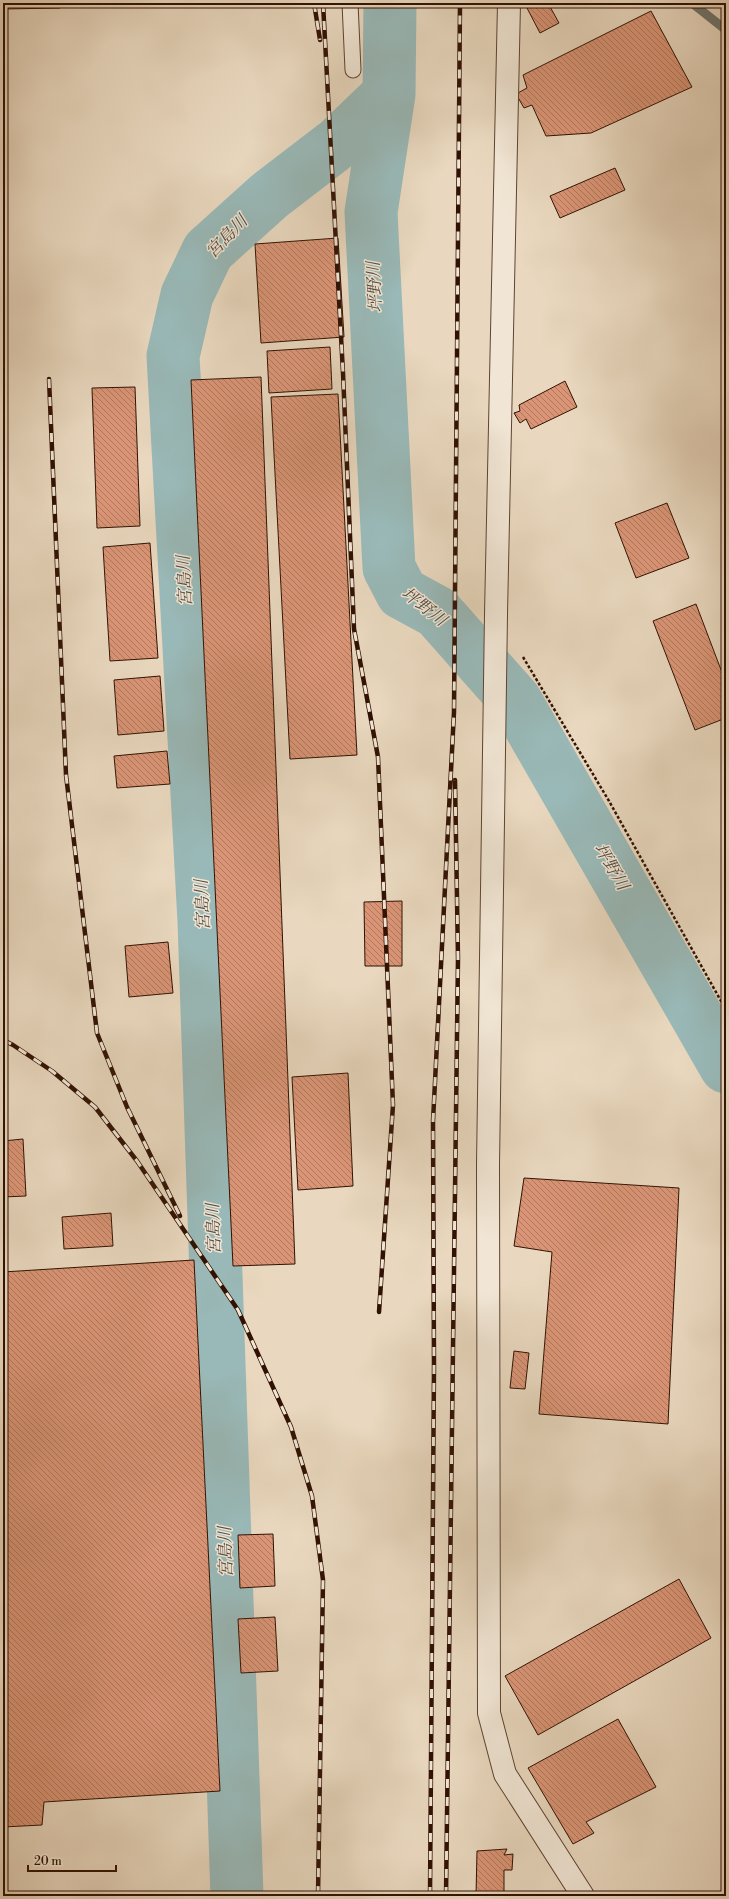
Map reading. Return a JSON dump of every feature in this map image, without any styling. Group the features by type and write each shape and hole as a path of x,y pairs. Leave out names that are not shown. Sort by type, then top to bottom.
{"street":[{"path":"509,3 496,614 488,1165 489,1713 505,1774 583,1896"}],"lane":[{"path":"350,3 353,70"}],"path":[{"path":"521,654 609,801 726,1010"}],"building":[{"path":"3,3 60,3 60,8 3,9"},
{"path":"538,3 548,3 559,23 540,33 527,8"},
{"path":"651,11 692,87 591,133 546,136 532,105 524,108 516,94 527,88 523,75"},
{"path":"615,168 625,190 560,218 550,196"},
{"path":"338,238 344,337 261,343 255,244"},
{"path":"330,347 332,389 269,393 267,351"},
{"path":"261,377 295,1264 233,1266 191,380"},
{"path":"565,381 577,407 531,429 526,419 520,423 514,413 520,411 519,405"},
{"path":"135,387 140,526 97,528 92,388"},
{"path":"338,394 357,755 290,759 271,397"},
{"path":"667,503 689,558 636,578 615,523"},
{"path":"150,543 158,658 110,661 103,547"},
{"path":"696,604 726,683 726,718 695,730 653,621"},
{"path":"160,676 164,731 118,735 114,680"},
{"path":"3,697 7,758 3,759"},
{"path":"167,751 170,784 117,788 114,756"},
{"path":"402,901 402,966 365,966 364,902"},
{"path":"168,942 173,993 129,997 125,946"},
{"path":"348,1073 353,1186 298,1190 292,1077"},
{"path":"23,1139 26,1196 3,1197 3,1141"},
{"path":"524,1178 679,1188 668,1424 539,1414 552,1252 514,1246"},
{"path":"111,1213 113,1246 64,1249 62,1217"},
{"path":"194,1260 220,1791 44,1802 42,1825 3,1827 3,1272"},
{"path":"514,1351 529,1353 525,1389 510,1388"},
{"path":"273,1534 275,1586 240,1588 238,1535"},
{"path":"679,1579 711,1638 538,1735 505,1676"},
{"path":"275,1617 278,1671 241,1673 238,1619"},
{"path":"618,1719 656,1787 586,1822 594,1833 573,1844 528,1768"},
{"path":"507,1849 504,1855 513,1854 512,1870 504,1870 504,1896 476,1896 477,1851"}],"waterway":[{"name":"坪野川","path":"390,3 389,94 371,212 389,568 402,593 437,612 515,700 726,1067"},
{"path":"692,3 726,30"},
{"name":"宮島川","path":"237,1896 204,921 173,356 187,295 208,251 269,196 338,143 389,94"}],"railway":[{"path":"314,3 320,40"},
{"path":"323,3 343,373 354,629 378,757 393,1105 379,1312"},
{"path":"430,1896 434,1367 433,1121 454,712 460,3"},
{"path":"49,379 66,775 97,1033 127,1107 180,1216"},
{"path":"446,1896 458,958 455,780"},
{"path":"3,1040 52,1071 95,1107 137,1161 238,1310 291,1427 312,1496 323,1580 318,1896"}]}
